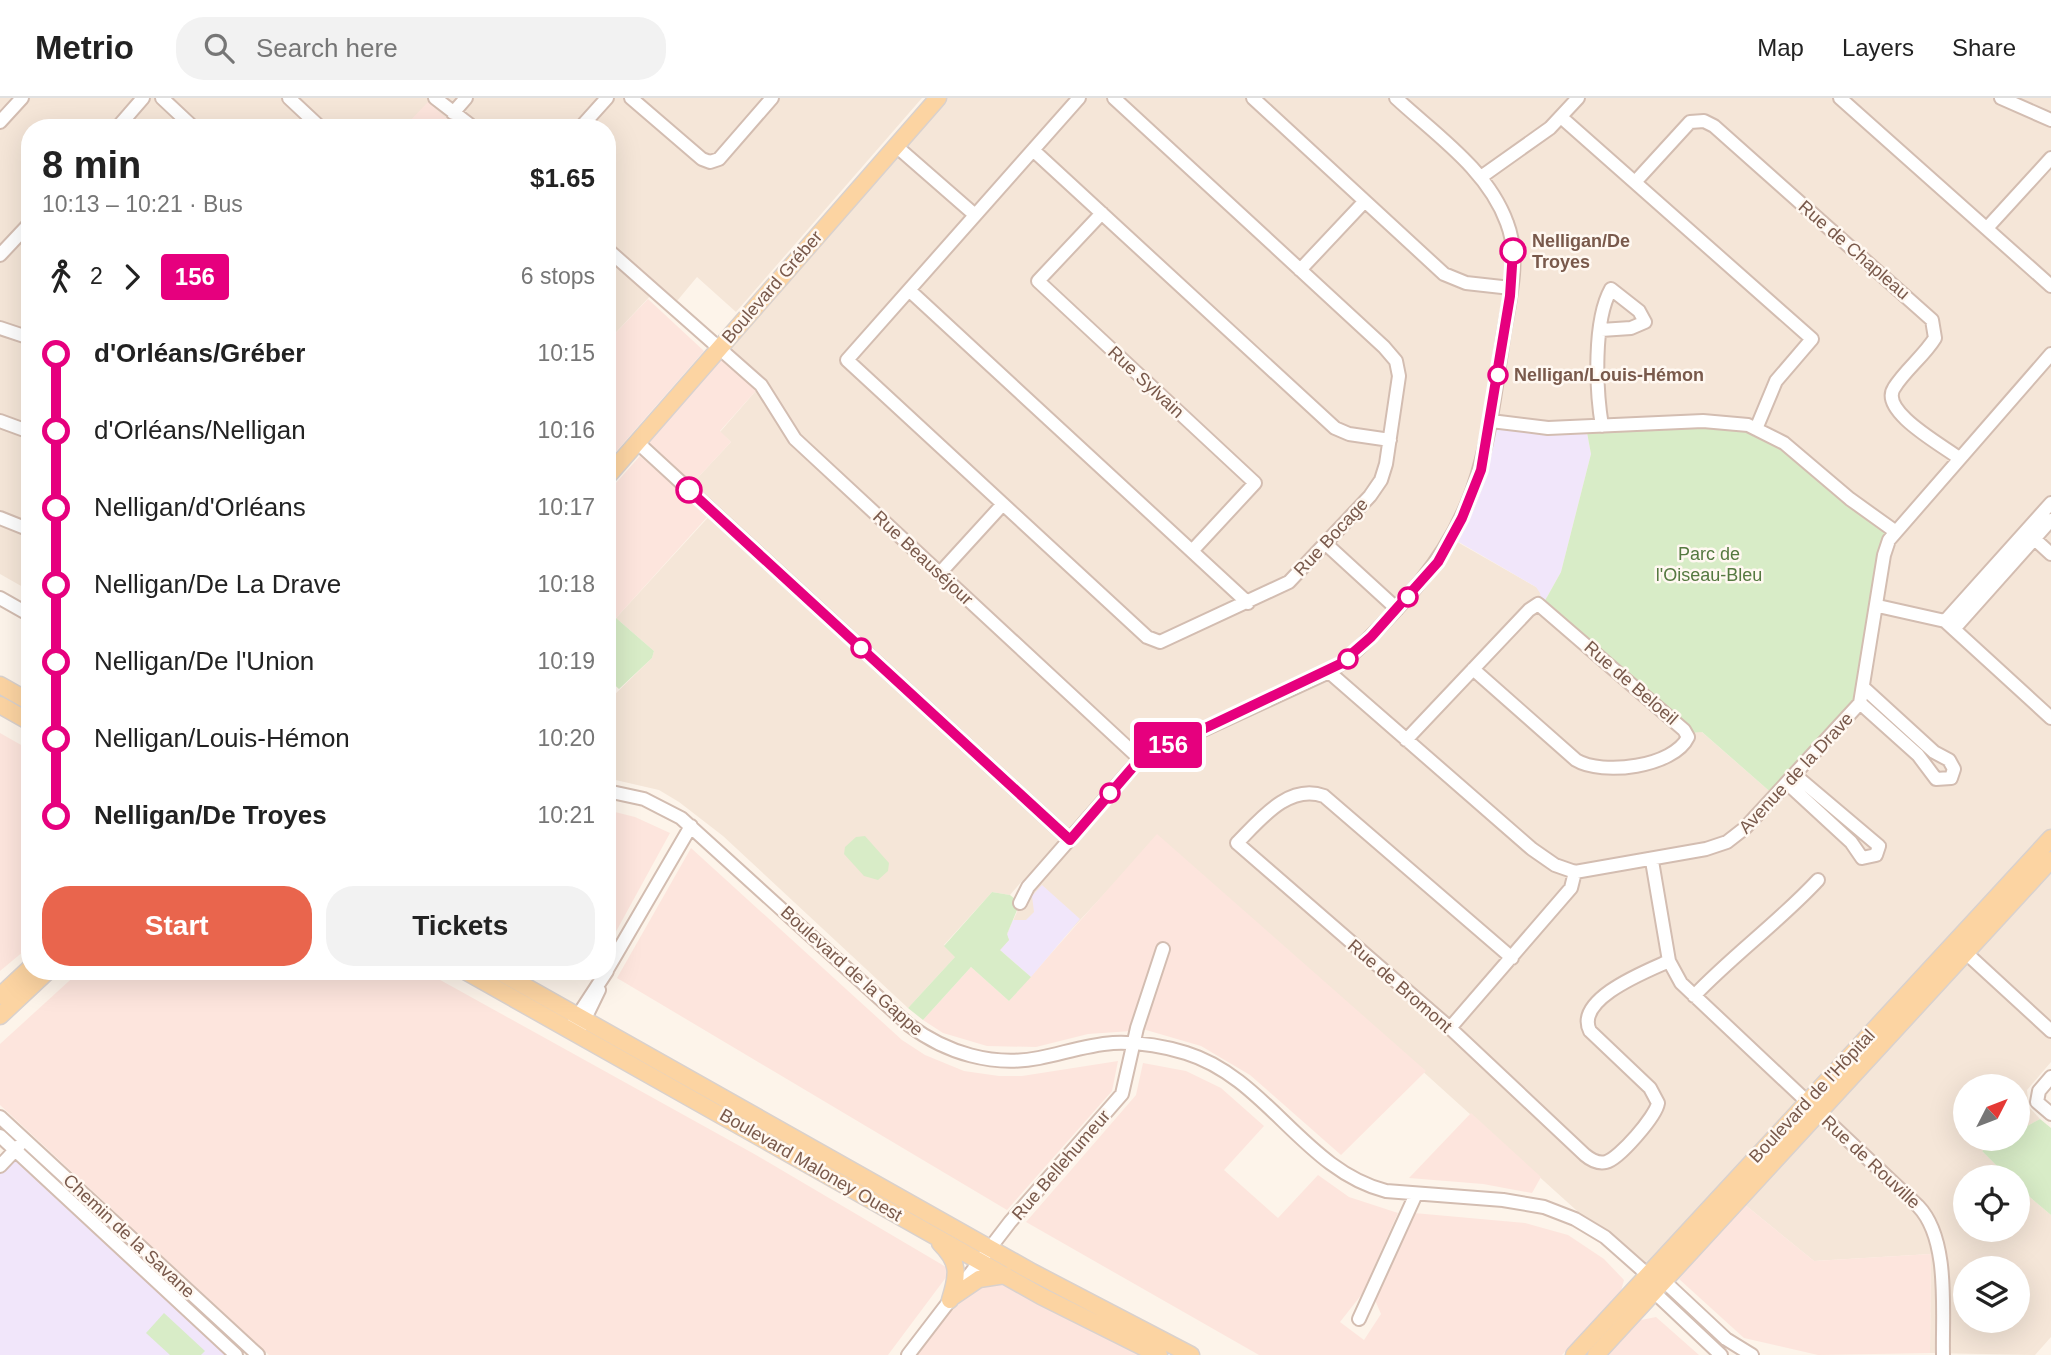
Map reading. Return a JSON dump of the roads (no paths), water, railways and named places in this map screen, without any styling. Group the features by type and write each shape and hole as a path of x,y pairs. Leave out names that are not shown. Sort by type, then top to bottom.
{"main road":[{"name":"Boulevard Gréber","path":"616,466 938,98"},
{"path":"0,685 21,697"},
{"path":"0,705 21,717"},
{"name":"Boulevard de l'Hôpital","path":"1596,1355 1659,1287 1812,1107 2051,838"},
{"name":"Boulevard de l'Hôpital","path":"1574,1355 1648,1275 1965,952 2051,860"},
{"path":"0,996 21,976"},
{"path":"0,1016 38,980"},
{"name":"Boulevard Maloney Ouest","path":"481,980 928,1231 985,1255 1191,1355"},
{"name":"Boulevard Maloney Ouest","path":"514,980 985,1255 1005,1275 1159,1355"},
{"path":"928,1231 957,1264 958,1276 950,1300"},
{"path":"950,1300 979,1279 1005,1275"}],"street":[{"path":"0,122 22,98"},
{"path":"125,119 143,98"},
{"path":"162,98 184,119"},
{"path":"289,98 311,119"},
{"path":"435,98 461,119"},
{"path":"453,113 466,98"},
{"path":"588,119 607,98"},
{"path":"632,98 702,159 710,162 719,159 772,98"},
{"path":"1079,98 909,290 1248,603"},
{"name":"Rue Bocage","path":"909,290 847,360 1151,640 1165,640 1289,582 1381,480 1399,376 1396,361 1114,98"},
{"path":"1253,98 1444,274 1466,283 1511,288"},
{"path":"1020,902 1028,887 1140,759 1329,672 1350,657 1438,562 1462,518 1481,470 1491,421 1511,288 1513,262 1510,230 1497,201 1481,177 1396,98"},
{"path":"1481,177 1561,117 1578,98"},
{"path":"2001,98 2051,120"},
{"path":"1848,100 2051,286"},
{"path":"1561,117 1812,339 1776,380 1756,429"},
{"name":"Rue de Chapleau","path":"1636,181 1690,122 1704,121 1714,126 1932,320 1936,338 1892,390 1891,404 1899,414 1959,457"},
{"path":"896,146 975,215"},
{"path":"1033,150 1335,428 1349,434 1390,440"},
{"path":"1987,228 2051,158"},
{"path":"1300,270 1364,202"},
{"name":"Rue Sylvain","path":"1102,214 1038,281 1255,483 1192,551"},
{"path":"0,255 21,233"},
{"name":"Rue Beauséjour","path":"616,257 761,386 795,439 1140,759"},
{"path":"0,328 21,335"},
{"path":"1601,330 1598,358 1602,426"},
{"name":"Avenue de la Drave","path":"1575,872 1652,860 1727,842 1745,828 1791,779 1860,703 1865,689 1887,544 1959,457 2051,354"},
{"path":"0,421 21,429"},
{"path":"1491,421 1548,428 1715,422 1756,429 1784,443 1850,499 1896,532"},
{"path":"637,442 1070,840"},
{"path":"1950,625 2030,535 2051,503"},
{"path":"940,573 1003,504"},
{"path":"0,517 21,526"},
{"path":"2030,535 2051,520"},
{"path":"2030,535 2051,554"},
{"path":"1326,544 1397,609"},
{"path":"0,598 21,610"},
{"name":"Rue de Beloeil","path":"1406,740 1473,669 1529,610 1538,604 1674,721 1688,737 1673,753 1657,760 1614,769 1590,766 1576,760 1473,669"},
{"path":"1878,606 1950,625 2051,718"},
{"path":"1329,672 1541,856 1575,872 1571,888 1450,1028"},
{"path":"1860,703 1924,762 1936,779 1945,780 1954,774 1949,760 1934,752 1865,689"},
{"path":"1791,779 1854,828 1875,840 1879,846 1876,855 1862,858 1852,842 1791,779"},
{"name":"Rue de Bromont","path":"1512,958 1324,796 1311,793 1293,796 1269,811 1237,843 1450,1028 1585,1155 1595,1161 1606,1162 1616,1157 1652,1118 1658,1103 1650,1088 1590,1031 1587,1019 1598,1002 1617,987 1670,961"},
{"name":"Boulevard de la Gappe","path":"616,794 662,807 691,826 906,1022 938,1044 971,1055 1007,1060 1041,1058 1102,1044 1133,1044 1189,1054 1213,1065 1249,1089 1322,1157 1349,1177 1386,1191 1503,1200 1553,1211 1575,1219 1605,1237 1648,1275 1721,1355"},
{"path":"616,956 691,826"},
{"name":"Rue de Rouville","path":"1652,860 1670,961 1676,976 1931,1222 1938,1242 1943,1355"},
{"path":"1694,996 1731,957 1787,913 1818,880"},
{"name":"Rue Bellehumeur","path":"908,1355 985,1255 1122,1094 1133,1044 1163,949"},
{"path":"1965,952 2051,1031"},
{"path":"573,1033 602,980"},
{"path":"2051,1077 2039,1091 2037,1102 2051,1114"},
{"name":"Chemin de la Savane","path":"0,1117 258,1355"},
{"name":"Chemin de la Savane","path":"0,1136 236,1355"},
{"path":"0,1166 25,1140"},
{"path":"1359,1319 1416,1194"},
{"name":"Boulevard de la Gappe","path":"1659,1287 1726,1339 1752,1355"}],"place":[{"name":"Nelligan/De Troyes","path":"1513,251"},
{"name":"Nelligan/Louis-Hémon","path":"1498,375"}],"park label":[{"name":"Parc de l'Oiseau-Bleu","path":"1709,564"}]}
